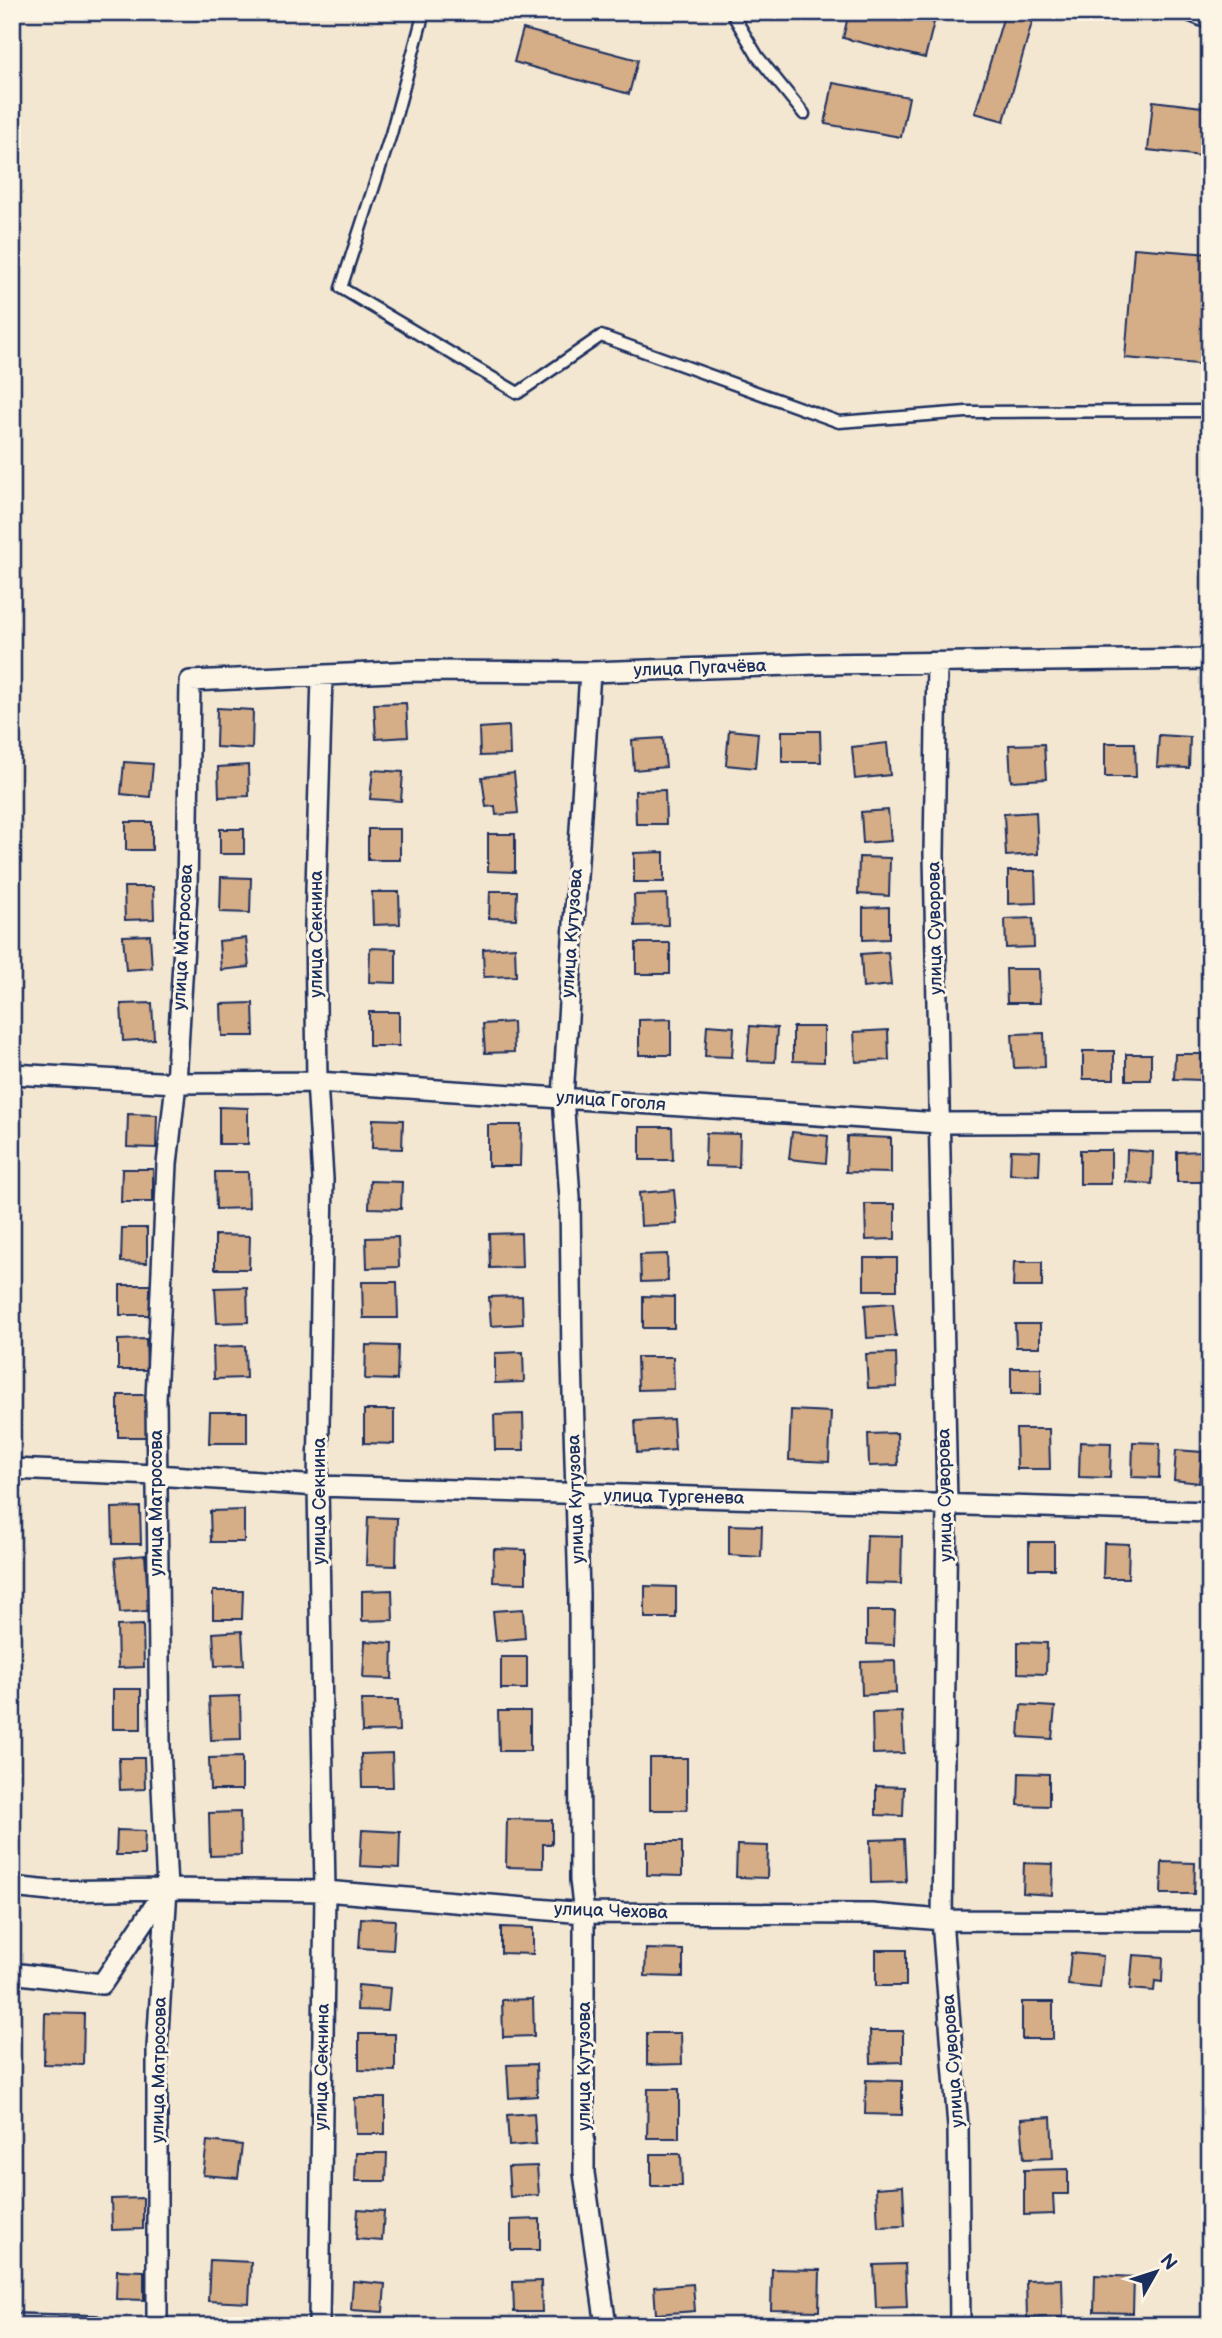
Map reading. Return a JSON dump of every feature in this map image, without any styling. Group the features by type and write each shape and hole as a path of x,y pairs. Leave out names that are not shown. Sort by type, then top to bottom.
{"street":[{"name":"улица Пугачёва","path":"190,681 415,671 590,672 819,664 1210,659"},
{"name":"улица Суворова","path":"937,663 934,855 947,1504 942,1920 958,2127 960,2326"},
{"name":"улица Кутузова","path":"590,672 563,1097 570,1198 579,1593 580,1880 584,1913 584,2173 606,2326"},
{"name":"улица Секнина","path":"318,2326 325,1891 318,1486 323,1179 317,1082 315,925 322,676"},
{"name":"улица Матросова","path":"157,2326 157,2048 167,1889 160,1746 156,1399 167,1164 176,1083 187,893 190,681"},
{"name":"улица Гоголя","path":"12,1074 176,1083 317,1082 938,1123 1210,1122"},
{"name":"улица Тургенева","path":"12,1469 318,1486 1210,1512"},
{"name":"улица Чехова","path":"12,1887 50,1891 325,1891 584,1913 872,1914 942,1920 1210,1922"},
{"path":"12,1973 102,1984 167,1889"},
{"path":"12,2324 95,2326"}],"lane":[{"path":"425,12 391,134 341,288 518,393 601,336 839,422 966,412 1210,411"},
{"path":"734,12 733,15 758,57 804,114"},
{"path":"1181,12 1210,24"}],"building":[{"path":"849,12 892,12 934,22 925,58 843,38"},
{"path":"1005,12 1035,12 1004,121 975,113"},
{"path":"523,29 638,60 629,94 514,62"},
{"path":"833,83 909,97 901,137 825,124"},
{"path":"1153,101 1210,108 1210,157 1148,150"},
{"path":"1134,248 1210,254 1210,365 1125,358"},
{"path":"406,703 408,737 376,739 374,704"},
{"path":"217,708 253,710 252,749 216,747"},
{"path":"509,726 510,755 480,756 479,728"},
{"path":"729,730 758,733 755,768 726,765"},
{"path":"782,731 820,731 821,762 782,762"},
{"path":"1159,735 1190,737 1189,768 1157,767"},
{"path":"663,738 666,767 634,770 632,740"},
{"path":"887,743 890,775 855,779 852,747"},
{"path":"1105,743 1135,743 1136,777 1105,777"},
{"path":"1044,744 1046,779 1011,781 1009,745"},
{"path":"124,762 153,764 150,797 121,794"},
{"path":"248,765 249,796 219,797 218,767"},
{"path":"373,770 403,772 401,801 370,799"},
{"path":"514,773 518,813 496,815 495,806 486,807 482,777"},
{"path":"665,790 666,824 636,824 635,791"},
{"path":"888,810 891,841 863,843 861,812"},
{"path":"1036,812 1038,854 1006,856 1004,814"},
{"path":"126,822 152,822 152,850 126,850"},
{"path":"220,829 244,829 244,854 220,854"},
{"path":"368,829 400,829 400,860 368,860"},
{"path":"488,834 515,834 515,872 488,871"},
{"path":"664,852 664,882 634,882 634,853"},
{"path":"859,857 890,858 889,896 858,894"},
{"path":"1008,871 1035,871 1036,903 1008,904"},
{"path":"221,877 251,878 250,913 220,912"},
{"path":"124,887 153,887 154,919 125,920"},
{"path":"490,891 517,891 516,919 489,918"},
{"path":"372,892 399,892 400,924 373,925"},
{"path":"667,894 668,925 635,926 634,895"},
{"path":"889,907 889,939 863,940 863,908"},
{"path":"1033,918 1034,947 1006,948 1005,919"},
{"path":"150,935 152,968 126,970 123,936"},
{"path":"246,938 249,967 221,970 219,941"},
{"path":"636,943 670,943 670,974 636,974"},
{"path":"515,947 516,976 484,977 483,949"},
{"path":"370,948 396,949 396,983 369,982"},
{"path":"888,952 891,985 863,988 861,954"},
{"path":"1006,969 1039,969 1040,1003 1007,1003"},
{"path":"152,1003 154,1039 123,1041 121,1004"},
{"path":"253,1003 254,1036 222,1036 221,1004"},
{"path":"369,1012 399,1012 399,1046 369,1046"},
{"path":"671,1019 671,1055 639,1055 639,1020"},
{"path":"513,1022 514,1052 485,1053 483,1024"},
{"path":"707,1025 734,1027 732,1057 705,1056"},
{"path":"750,1026 777,1028 775,1062 747,1061"},
{"path":"793,1027 824,1027 824,1062 793,1061"},
{"path":"888,1030 889,1060 856,1062 854,1032"},
{"path":"1044,1033 1045,1067 1014,1068 1012,1034"},
{"path":"1083,1051 1114,1051 1114,1079 1083,1079"},
{"path":"1126,1054 1151,1054 1151,1080 1126,1080"},
{"path":"1175,1054 1202,1054 1201,1080 1174,1079"},
{"path":"219,1107 248,1108 248,1144 219,1144"},
{"path":"128,1114 157,1115 156,1148 127,1147"},
{"path":"373,1119 403,1120 402,1149 372,1148"},
{"path":"488,1125 521,1125 520,1166 488,1166"},
{"path":"640,1127 672,1127 673,1160 640,1160"},
{"path":"792,1132 828,1136 826,1163 789,1159"},
{"path":"706,1133 740,1134 739,1167 705,1166"},
{"path":"847,1136 891,1138 891,1173 846,1172"},
{"path":"1011,1150 1040,1151 1039,1175 1010,1174"},
{"path":"1080,1150 1111,1150 1111,1184 1080,1184"},
{"path":"1127,1150 1153,1152 1152,1184 1126,1182"},
{"path":"1204,1151 1205,1182 1177,1182 1177,1152"},
{"path":"122,1169 153,1169 153,1202 121,1202"},
{"path":"215,1172 248,1172 249,1208 216,1209"},
{"path":"370,1181 402,1182 401,1209 369,1208"},
{"path":"674,1190 677,1224 641,1226 639,1193"},
{"path":"865,1204 895,1204 895,1239 866,1240"},
{"path":"122,1228 147,1228 147,1263 121,1262"},
{"path":"521,1233 522,1267 490,1268 489,1234"},
{"path":"215,1235 250,1236 249,1269 215,1269"},
{"path":"398,1237 399,1267 367,1268 366,1238"},
{"path":"667,1254 668,1281 641,1282 640,1255"},
{"path":"864,1258 897,1258 897,1290 864,1290"},
{"path":"1014,1262 1042,1262 1042,1287 1013,1287"},
{"path":"362,1282 397,1282 398,1318 363,1318"},
{"path":"120,1285 150,1285 150,1315 120,1315"},
{"path":"247,1287 248,1322 217,1323 215,1288"},
{"path":"522,1296 523,1324 491,1326 489,1297"},
{"path":"643,1296 674,1297 674,1328 643,1328"},
{"path":"893,1303 896,1336 867,1338 865,1305"},
{"path":"1015,1324 1040,1324 1040,1347 1016,1347"},
{"path":"146,1339 147,1370 118,1370 118,1340"},
{"path":"366,1345 398,1346 397,1380 365,1379"},
{"path":"245,1346 246,1378 214,1379 213,1347"},
{"path":"523,1352 524,1382 495,1383 495,1353"},
{"path":"896,1353 897,1387 868,1388 866,1354"},
{"path":"637,1357 673,1357 674,1389 638,1390"},
{"path":"1011,1368 1041,1368 1041,1394 1011,1394"},
{"path":"118,1395 146,1395 146,1437 118,1437"},
{"path":"364,1410 394,1410 394,1444 364,1443"},
{"path":"791,1410 831,1412 829,1462 789,1460"},
{"path":"210,1412 247,1412 247,1443 209,1443"},
{"path":"523,1414 524,1450 495,1450 494,1415"},
{"path":"673,1419 675,1450 637,1453 635,1421"},
{"path":"1016,1429 1049,1429 1050,1469 1017,1469"},
{"path":"897,1433 898,1465 869,1466 868,1434"},
{"path":"1080,1442 1111,1443 1110,1478 1079,1477"},
{"path":"1133,1442 1160,1443 1159,1478 1132,1477"},
{"path":"1176,1450 1202,1452 1199,1483 1174,1480"},
{"path":"140,1507 141,1544 113,1544 112,1508"},
{"path":"244,1510 244,1542 211,1542 210,1511"},
{"path":"368,1517 397,1518 396,1566 366,1565"},
{"path":"729,1525 762,1526 761,1557 729,1555"},
{"path":"867,1535 902,1536 901,1584 865,1583"},
{"path":"1029,1542 1054,1542 1054,1569 1029,1569"},
{"path":"1104,1543 1129,1544 1128,1578 1103,1578"},
{"path":"494,1549 526,1550 526,1583 493,1582"},
{"path":"145,1555 149,1611 120,1613 115,1558"},
{"path":"645,1586 676,1587 676,1618 645,1618"},
{"path":"392,1590 393,1620 362,1621 362,1591"},
{"path":"213,1591 243,1591 242,1619 213,1619"},
{"path":"523,1609 525,1638 496,1641 493,1611"},
{"path":"867,1611 895,1611 894,1645 867,1644"},
{"path":"143,1625 144,1667 118,1668 117,1626"},
{"path":"242,1631 244,1665 215,1666 213,1633"},
{"path":"365,1641 393,1643 392,1679 363,1678"},
{"path":"1018,1642 1047,1643 1046,1674 1018,1673"},
{"path":"501,1657 527,1657 527,1689 501,1689"},
{"path":"895,1661 896,1693 862,1695 861,1662"},
{"path":"113,1689 141,1689 141,1729 113,1729"},
{"path":"240,1696 241,1739 211,1740 209,1697"},
{"path":"361,1700 398,1700 399,1731 362,1732"},
{"path":"1021,1705 1055,1707 1052,1739 1019,1737"},
{"path":"498,1711 530,1711 530,1751 499,1751"},
{"path":"902,1712 904,1753 873,1754 872,1713"},
{"path":"392,1753 393,1787 362,1787 361,1754"},
{"path":"242,1757 242,1790 210,1790 209,1758"},
{"path":"119,1758 144,1758 145,1789 120,1790"},
{"path":"650,1758 687,1758 687,1810 650,1810"},
{"path":"1019,1773 1049,1774 1049,1806 1018,1805"},
{"path":"876,1786 904,1787 903,1816 876,1815"},
{"path":"240,1812 241,1855 210,1856 209,1813"},
{"path":"507,1819 552,1820 552,1844 543,1844 543,1868 506,1867"},
{"path":"117,1830 145,1831 144,1855 116,1855"},
{"path":"362,1830 400,1832 399,1868 360,1866"},
{"path":"904,1839 906,1882 871,1883 870,1840"},
{"path":"647,1842 682,1842 682,1876 647,1875"},
{"path":"737,1845 768,1846 767,1878 736,1877"},
{"path":"1162,1862 1195,1863 1194,1894 1161,1894"},
{"path":"1024,1863 1053,1864 1052,1895 1023,1893"},
{"path":"361,1918 395,1920 393,1950 359,1948"},
{"path":"501,1927 533,1928 533,1954 501,1953"},
{"path":"646,1949 683,1950 683,1977 645,1976"},
{"path":"876,1950 906,1950 906,1986 876,1986"},
{"path":"1071,1953 1103,1956 1100,1988 1068,1985"},
{"path":"1133,1955 1163,1957 1162,1982 1155,1981 1154,1991 1130,1989"},
{"path":"358,1985 390,1988 388,2011 357,2010"},
{"path":"533,1999 534,2036 503,2037 502,2000"},
{"path":"1022,2002 1053,2002 1053,2039 1022,2039"},
{"path":"45,2013 84,2014 83,2065 44,2064"},
{"path":"870,2031 903,2031 903,2062 871,2063"},
{"path":"647,2033 681,2033 682,2064 647,2065"},
{"path":"359,2034 395,2034 395,2071 359,2070"},
{"path":"536,2064 537,2096 509,2098 507,2065"},
{"path":"866,2080 902,2081 902,2115 865,2114"},
{"path":"648,2089 679,2089 679,2138 647,2138"},
{"path":"355,2098 385,2098 385,2134 356,2134"},
{"path":"534,2113 536,2144 509,2146 507,2115"},
{"path":"1051,2117 1053,2158 1024,2159 1021,2119"},
{"path":"207,2141 242,2145 238,2178 203,2175"},
{"path":"356,2153 387,2153 386,2181 355,2181"},
{"path":"651,2154 681,2154 682,2186 651,2186"},
{"path":"537,2166 539,2195 510,2197 508,2167"},
{"path":"1068,2169 1068,2194 1053,2194 1054,2214 1024,2215 1024,2170"},
{"path":"903,2186 905,2226 878,2227 876,2188"},
{"path":"12,2193 17,2193 16,2225 12,2224"},
{"path":"143,2198 143,2229 112,2230 111,2199"},
{"path":"358,2209 384,2211 382,2241 356,2239"},
{"path":"540,2219 540,2250 511,2250 511,2220"},
{"path":"210,2260 251,2262 249,2303 208,2301"},
{"path":"905,2264 907,2307 876,2308 874,2265"},
{"path":"772,2269 820,2270 819,2311 771,2310"},
{"path":"117,2270 144,2271 144,2300 116,2299"},
{"path":"1095,2275 1134,2277 1133,2313 1094,2312"},
{"path":"1062,2279 1063,2317 1027,2318 1026,2280"},
{"path":"353,2281 385,2284 383,2312 351,2310"},
{"path":"541,2281 542,2312 514,2312 513,2282"},
{"path":"693,2284 695,2311 656,2314 654,2287"}]}
